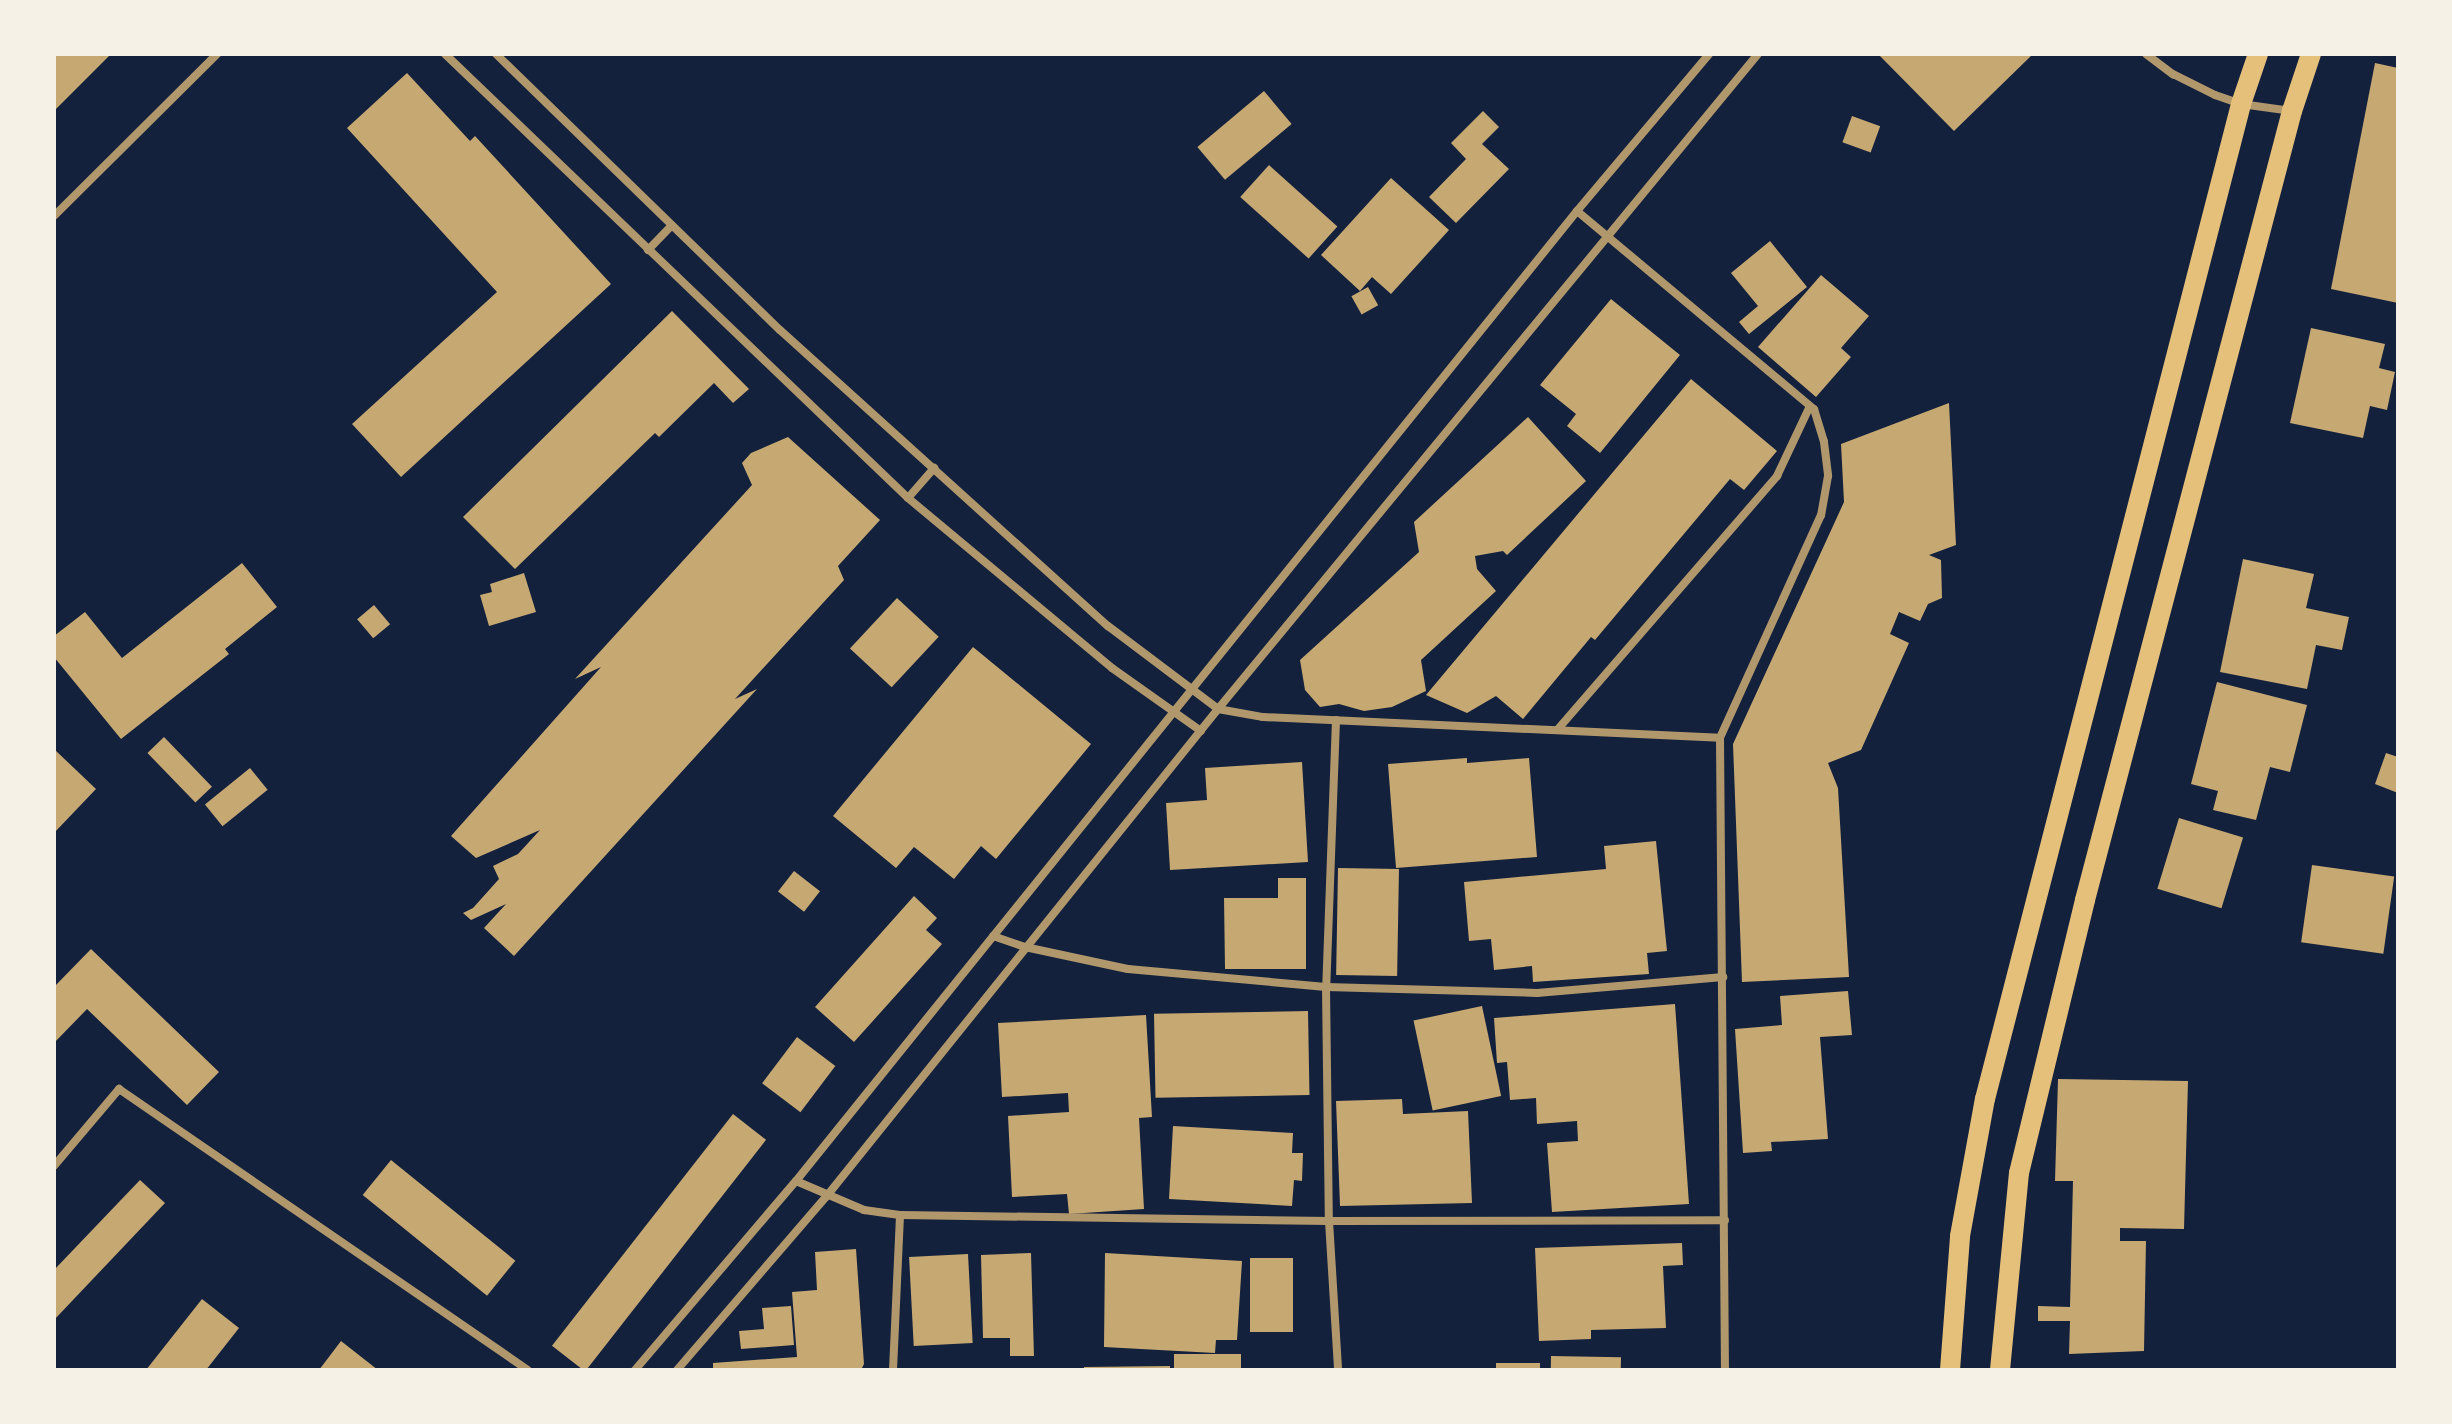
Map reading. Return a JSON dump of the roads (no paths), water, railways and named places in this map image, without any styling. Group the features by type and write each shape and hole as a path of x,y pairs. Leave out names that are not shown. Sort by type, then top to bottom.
{"main road":[{"path":"1950,1370 1960,1236 1985,1099 2241,104 2258,54"},
{"path":"2000,1370 2019,1173 2089,884 2292,111 2311,54"}],"street":[{"path":"54,216 217,54"},
{"path":"445,54 908,498 1112,668 1201,731"},
{"path":"496,54 780,330 1108,626 1218,709 1263,717 1720,738"},
{"path":"635,1370 796,1181 1577,211 1709,54"},
{"path":"677,1370 826,1197 1218,709 1758,54"},
{"path":"2146,54 2194,87 2241,104 2292,111"},
{"path":"1577,211 1810,406 1824,442 1828,476 1821,515 1720,738 1725,1370"},
{"path":"648,250 671,226"},
{"path":"1558,729 1777,476 1810,406"},
{"path":"908,498 934,468"},
{"path":"1336,720 1326,987 1329,1221 1338,1370"},
{"path":"993,936 1025,947 1128,969 1326,987 1537,993 1723,977"},
{"path":"54,1166 119,1089 528,1370"},
{"path":"796,1181 826,1197 864,1210 900,1215 1329,1221 1725,1220"},
{"path":"893,1370 900,1215"}]}
